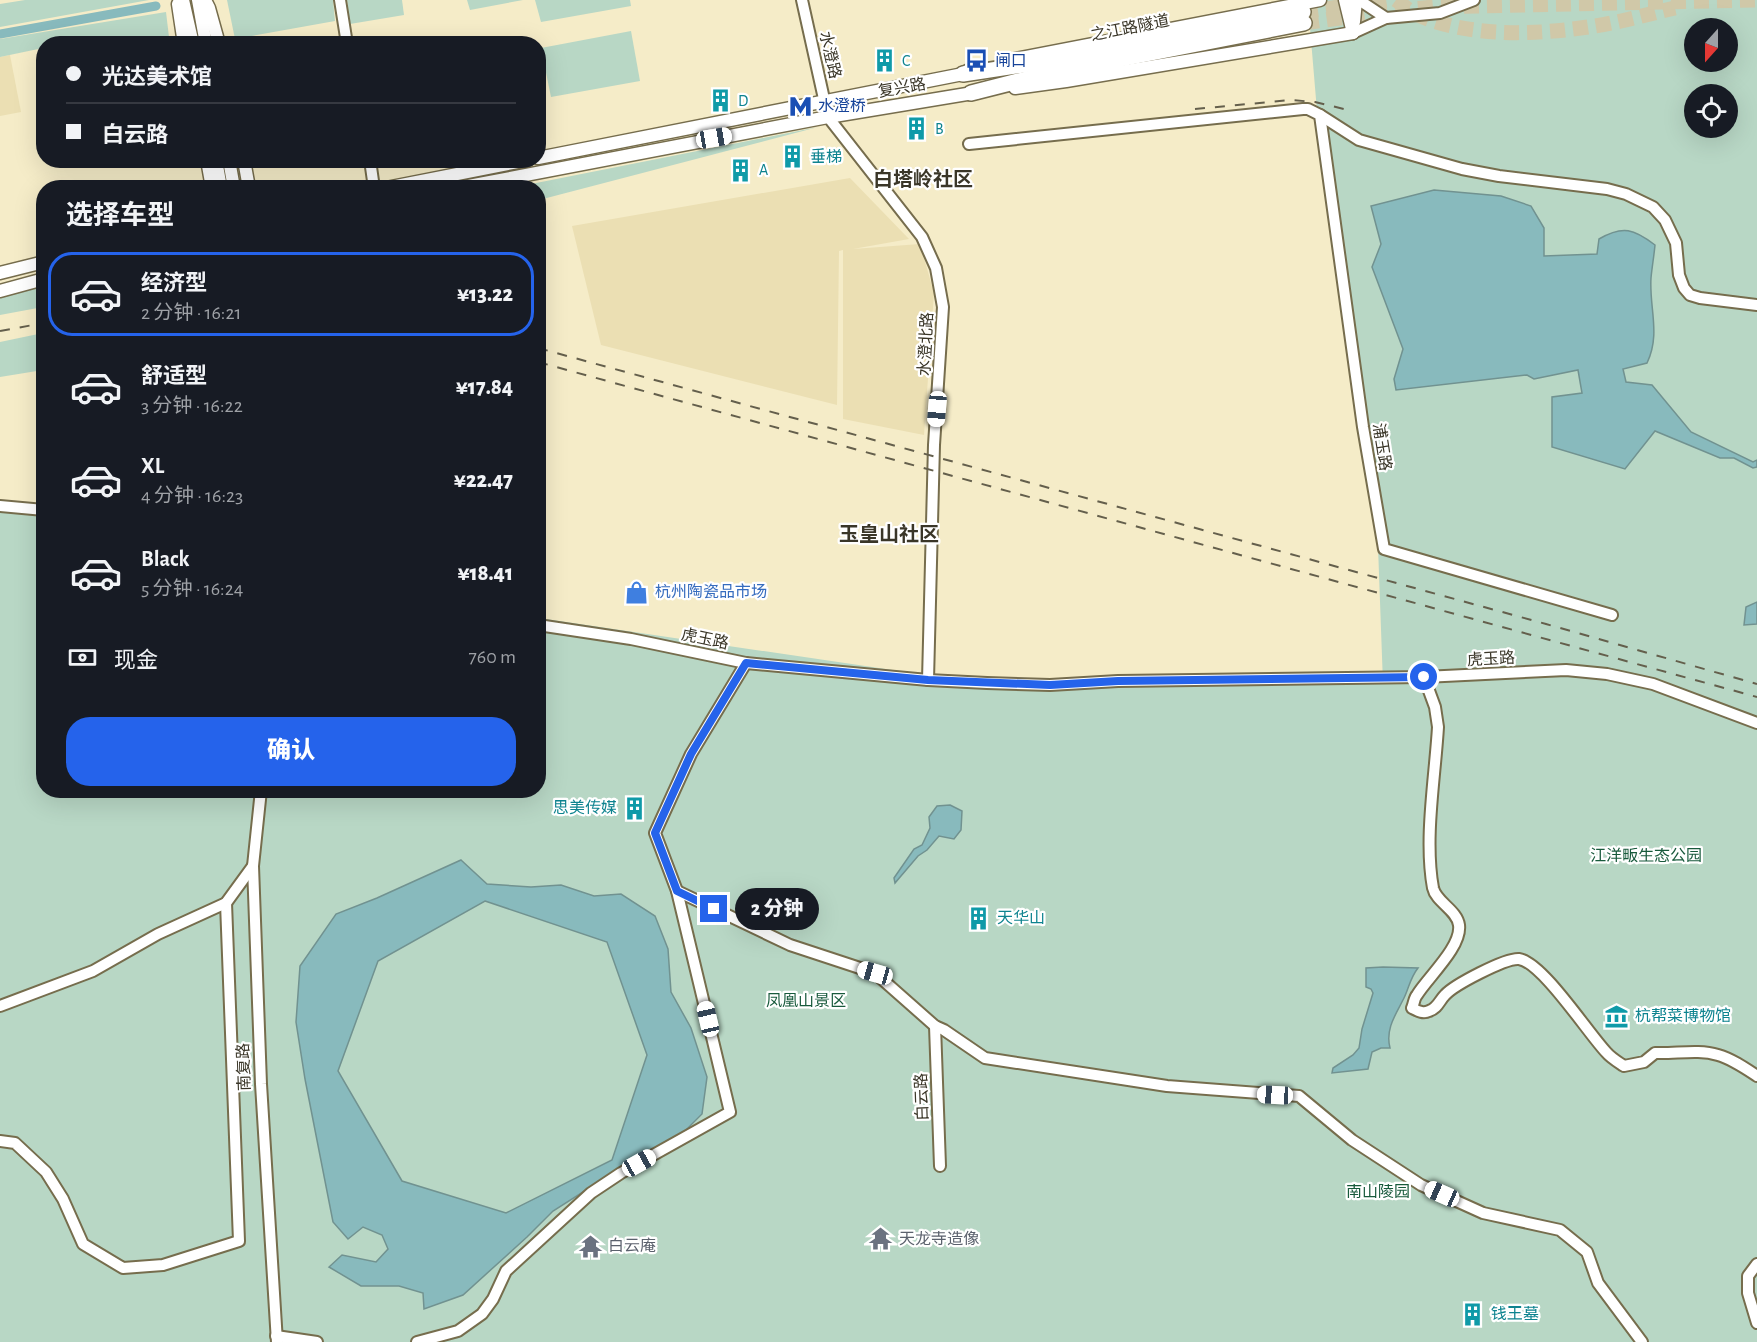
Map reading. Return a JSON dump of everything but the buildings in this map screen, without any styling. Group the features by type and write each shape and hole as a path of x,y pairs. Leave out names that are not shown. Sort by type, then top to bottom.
{"highway":[{"name":"之江路隧道","path":"963,74 1054,61 1303,17 1054,72 971,93"}],"main road":[{"path":"178,0 183,36"},
{"path":"183,0 191,36"},
{"path":"198,0 205,36"},
{"path":"205,0 217,36"},
{"name":"复兴路","path":"546,157 963,74 977,67 1320,0"},
{"path":"1345,0 1353,33"},
{"path":"1353,33 1357,0"},
{"name":"复兴路","path":"497,180 828,117 971,93 1066,81 1353,33"},
{"path":"427,180 487,168"},
{"path":"0,273 36,264"},
{"path":"0,291 36,281"}],"street":[{"path":"340,0 346,36"},
{"name":"水澄路","path":"802,0 828,117"},
{"path":"1357,0 1386,18"},
{"path":"1353,33 1386,18 1440,13 1474,0"},
{"path":"969,144 1308,109 1359,140 1462,169 1499,176 1607,189 1626,194 1653,207 1665,220 1676,243 1679,275 1684,288 1690,295 1757,305"},
{"name":"浦玉路","path":"1320,115 1363,427 1384,549 1612,615"},
{"name":"水澄北路","path":"828,117 922,237 936,268 944,307 934,445 928,680"},
{"path":"0,506 36,509"},
{"name":"虎玉路","path":"546,626 631,639 746,663 928,680 1050,685 1118,681 1424,677 1566,670 1607,674 1653,684 1757,723"},
{"path":"417,1342 458,1331 482,1314 493,1299 506,1271 591,1193 621,1173 730,1112 677,891 655,833 691,754 746,663"},
{"path":"1424,677 1435,707 1438,728 1429,857 1434,892 1451,910 1459,925 1456,941 1437,972 1416,996 1412,1008 1423,1013 1432,1011 1445,995 1482,971 1520,959 1539,972 1607,1053 1624,1066 1644,1062 1655,1053 1689,1052 1717,1055 1740,1064 1757,1076"},
{"name":"南复路","path":"260,798 253,866 261,1084 276,1339"},
{"path":"0,1006 93,971 158,934 226,903 253,866"},
{"path":"677,891 790,945 875,973 935,1026 985,1058 1167,1086 1299,1096 1352,1140 1421,1185 1483,1213 1560,1230 1587,1252 1598,1283 1642,1342"},
{"path":"0,1141 15,1143 46,1172 63,1199 83,1244 123,1268 163,1265 239,1241 226,903"},
{"name":"白云路","path":"935,1026 940,1166"},
{"path":"1757,1264 1748,1276 1748,1293 1757,1323"},
{"path":"276,1339 317,1342"}],"shaded area":[{"path":"10,55 21,112 0,116 0,57"},
{"path":"850,178 909,239 853,249 920,244 934,293 924,435 843,419 843,250 839,251 837,405 601,345 572,226"}],"green space":[{"path":"25,0 149,0 0,27 0,4"},
{"path":"227,0 333,0 335,21 252,36 234,36"},
{"path":"347,0 402,0 404,15 350,24"},
{"path":"467,0 523,0 470,10"},
{"path":"535,0 630,0 631,6 541,22"},
{"name":"凤凰山景区","path":"1306,0 1757,0 1757,1342 0,1342 0,500 36,503 36,798 546,798 546,619 960,680 1383,684 1377,519 1318,123"},
{"path":"166,12 169,36 36,36 36,49 0,57 0,39"},
{"path":"631,31 640,81 551,97 546,72 546,47"},
{"path":"818,127 546,198 546,181"},
{"path":"36,281 36,308 0,315 0,288"},
{"path":"36,334 36,371 0,377 0,342"}],"water":[{"path":"1434,190 1501,196 1531,206 1544,228 1544,256 1597,254 1599,239 1622,231 1634,232 1655,245 1651,278 1654,331 1651,352 1647,363 1623,369 1626,382 1652,385 1691,432 1753,462 1757,460 1757,467 1753,468 1734,458 1720,458 1655,431 1625,469 1552,447 1552,397 1582,393 1578,370 1534,379 1527,375 1396,390 1394,379 1403,349 1372,267 1381,244 1371,206"},
{"path":"1757,602 1757,624 1744,625 1746,607"},
{"path":"950,805 962,811 961,830 954,839 939,836 895,883 894,878 914,849 922,845 930,828 929,817 937,806"},
{"path":"461,860 487,884 531,887 561,885 594,896 621,894 655,916 668,949 671,992 691,1028 707,1077 702,1114 678,1138 630,1162 553,1211 463,1295 424,1309 423,1293 399,1286 361,1286 329,1267 342,1255 376,1262 388,1249 382,1235 363,1227 348,1239 333,1222 296,1022 300,966 336,914","holes":["485,901 607,942 647,1055 612,1160 506,1213 402,1181 338,1071 378,961"]},
{"path":"1366,968 1418,968 1392,1022 1389,1034 1390,1048 1381,1048 1372,1052 1368,1069 1332,1073 1333,1068 1353,1055 1359,1048 1373,993 1366,987"}],"waterway":[{"path":"0,34 156,6"}],"tunnel":[{"path":"1303,12 1389,0"},
{"path":"1396,0 1415,14 1441,23 1466,29 1519,33 1597,26 1675,8"},
{"path":"1304,23 1433,7 1757,0"}],"railway":[{"path":"1195,109 1291,100 1315,102 1348,110"},
{"path":"0,331 36,324"},
{"path":"546,350 1757,684"},
{"path":"546,364 1757,697"}],"place":[{"name":"C","path":"884,61"},
{"name":"闸口","path":"977,61"},
{"name":"D","path":"720,101"},
{"name":"水澄桥","path":"800,106"},
{"name":"B","path":"917,129"},
{"name":"垂梯","path":"792,157"},
{"name":"A","path":"741,170"},
{"name":"杭州陶瓷品市场","path":"637,592"},
{"name":"思美传媒","path":"635,808"},
{"name":"天华山","path":"979,918"},
{"name":"杭帮菜博物馆","path":"1617,1016"},
{"name":"天龙寺造像","path":"881,1239"},
{"name":"白云庵","path":"590,1246"},
{"name":"钱王墓","path":"1473,1314"}],"district":[{"name":"白塔岭社区","path":"923,180"},
{"name":"玉皇山社区","path":"889,535"}],"route":[{"path":"714,909 677,891 655,833 691,754 746,663 987,684 1050,685 1118,681 1424,677"}],"park label":[{"name":"江洋畈生态公园","path":"1646,856"},
{"name":"南山陵园","path":"1378,1192"}]}
